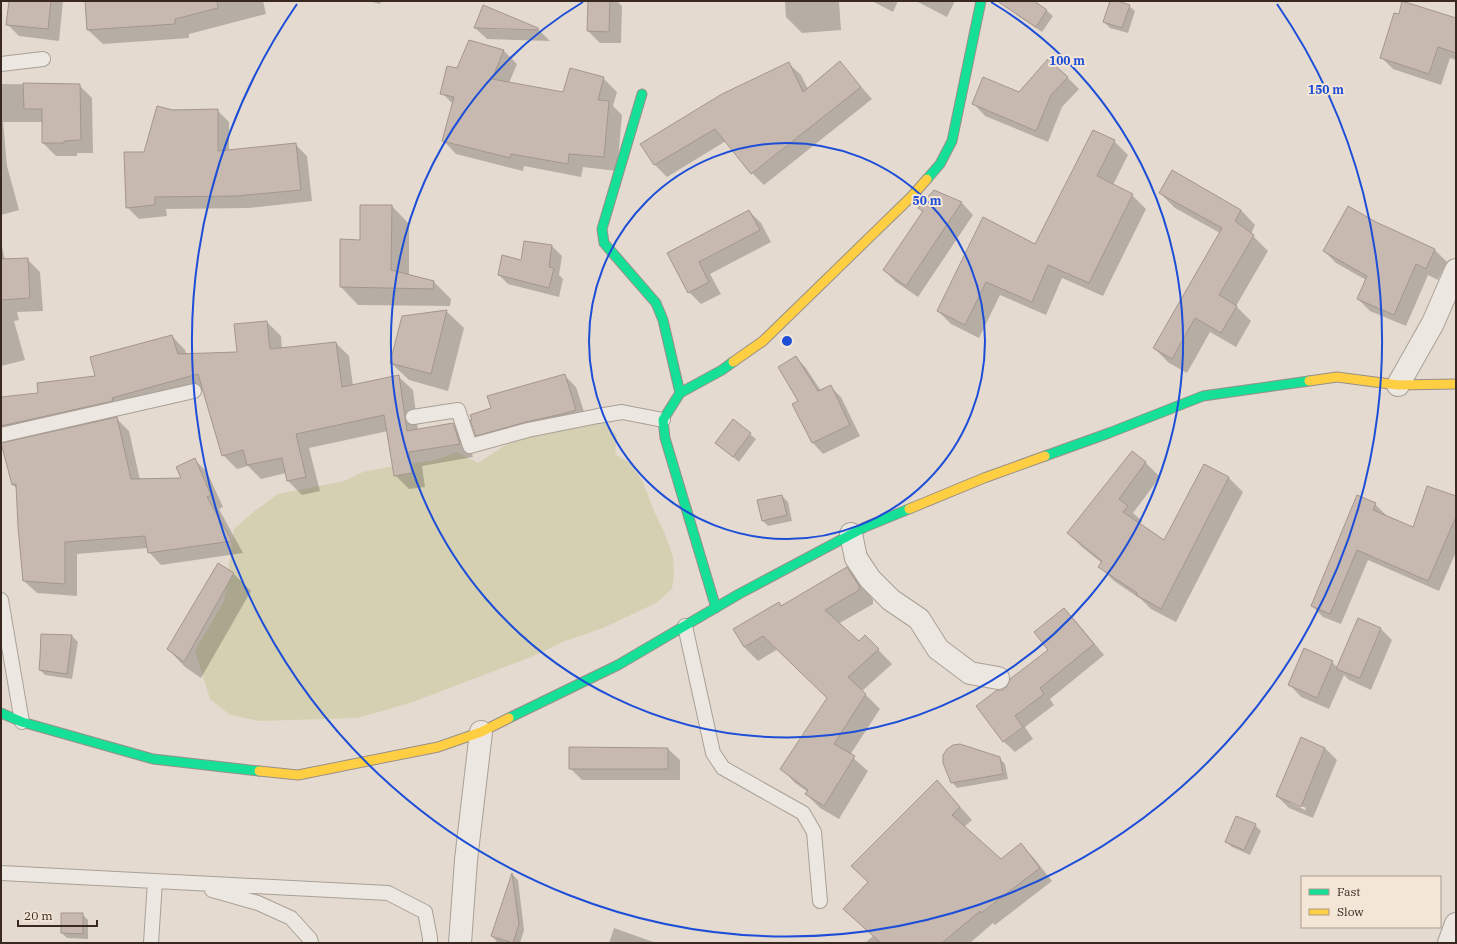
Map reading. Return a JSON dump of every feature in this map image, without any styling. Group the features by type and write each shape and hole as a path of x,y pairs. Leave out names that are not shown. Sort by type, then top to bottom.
{"street":[{"path":"716,608 665,438 663,420 680,393 722,370 763,341 912,196 940,164 952,141 981,1"},
{"path":"642,94 602,229 604,243 656,303 663,320 680,393"},
{"path":"1398,385 1433,324 1456,270"},
{"path":"1,713 22,722 153,759 298,776 438,747 481,732 618,665 716,608 865,527 984,478 1109,433 1203,396 1337,377 1398,385 1456,384"},
{"path":"851,534 856,558 870,579 891,600 918,619 938,649 970,673 998,678"},
{"path":"460,943 466,860 481,732"},
{"path":"1449,943 1456,924"}],"lane":[{"path":"1,64 44,59"},
{"path":"1,435 194,391"},
{"path":"413,417 458,410 470,446 528,430 622,412 663,420"},
{"path":"1,600 22,722"},
{"path":"685,626 714,753 723,768 803,813 814,832 820,901"},
{"path":"1,873 388,893 425,912 430,943"},
{"path":"151,943 155,881"},
{"path":"187,883 258,903 291,918 310,939 311,943"}],"shaded area":[{"path":"601,421 609,426 617,436 615,454 630,463 643,482 673,557 674,573 672,589 656,603 603,628 565,641 531,657 410,703 357,718 260,721 230,715 210,699 195,651 224,601 234,529 252,513 278,494 344,481 363,472 436,460 457,452 478,463 513,440"}],"building":[{"path":"9,1 51,1 48,29 6,25"},
{"path":"85,1 217,1 218,8 175,19 175,24 87,30"},
{"path":"588,1 610,1 609,32 587,31"},
{"path":"997,1 1034,1 1047,10 1036,27"},
{"path":"1110,1 1118,1 1130,5 1122,28 1103,22"},
{"path":"1402,1 1456,18 1456,53 1438,47 1429,74 1380,58 1394,13 1399,14"},
{"path":"483,5 538,28 538,30 474,28"},
{"path":"469,40 504,50 492,79 563,92 570,68 604,77 598,100 609,101 604,157 569,154 568,164 511,154 510,158 442,141 454,97 440,94 447,66 457,68"},
{"path":"1048,59 1068,77 1051,95 1036,131 972,104 983,77 1019,92"},
{"path":"840,61 861,87 751,174 715,129 654,165 640,144 722,94 789,62 803,92"},
{"path":"23,83 80,84 81,140 64,141 64,143 42,143 42,109 24,109"},
{"path":"157,106 173,110 218,109 218,151 296,143 301,190 236,196 155,197 155,205 126,208 124,152 144,152"},
{"path":"1093,130 1115,140 1097,176 1133,194 1089,283 1048,265 1032,302 986,282 965,325 937,311 983,217 1035,244"},
{"path":"1172,170 1241,210 1235,221 1254,235 1219,295 1237,306 1221,333 1195,318 1172,359 1153,348 1222,228 1159,193"},
{"path":"934,190 962,202 906,286 883,270 923,211 918,208"},
{"path":"360,205 392,205 391,270 434,281 433,289 340,287 340,239 360,240"},
{"path":"1348,206 1376,222 1435,249 1426,269 1416,264 1394,315 1357,299 1367,276 1323,251"},
{"path":"749,210 760,230 699,262 709,282 688,293 667,253"},
{"path":"524,241 552,245 549,267 554,268 549,288 498,275 502,255 521,260"},
{"path":"28,258 30,298 1,300 1,259"},
{"path":"447,310 431,374 390,363 402,316"},
{"path":"267,321 270,349 336,342 342,387 399,375 407,431 453,423 460,444 409,452 412,473 394,476 384,415 296,434 306,477 287,481 282,458 247,465 243,450 222,456 198,374 112,398 113,401 1,426 1,397 38,393 37,383 95,376 90,357 172,335 178,354 237,352 234,324"},
{"path":"796,356 818,391 831,385 850,425 812,443 792,404 798,401 778,367"},
{"path":"565,374 576,410 476,436 470,420 472,420 470,415 491,408 487,396"},
{"path":"117,417 131,479 181,478 176,467 195,458 211,495 207,497 232,541 148,553 145,536 65,542 65,584 23,581 16,484 12,485 1,443"},
{"path":"733,419 751,433 733,457 715,443"},
{"path":"1132,451 1146,462 1119,499 1128,506 1123,512 1164,540 1204,464 1229,477 1161,609 1136,595 1137,593 1098,567 1102,561 1067,533"},
{"path":"1427,486 1456,496 1456,517 1428,581 1357,550 1330,614 1311,606 1357,495 1376,503 1373,510 1413,527"},
{"path":"782,495 787,515 762,521 757,500"},
{"path":"218,563 234,573 184,662 167,649"},
{"path":"847,567 859,586 859,590 825,610 859,641 865,635 879,649 848,677 866,694 834,744 855,756 824,806 805,794 808,790 780,769 827,698 763,636 744,647 733,629 779,602 781,606"},
{"path":"1064,608 1094,644 1040,688 1044,694 1015,716 1023,727 1003,742 976,706 997,690 1003,690 1007,686 1010,679 1048,650 1034,632"},
{"path":"1358,618 1381,628 1360,678 1336,669"},
{"path":"41,634 72,635 67,674 39,670"},
{"path":"1304,648 1333,661 1317,698 1288,685"},
{"path":"1301,737 1325,748 1301,807 1276,796"},
{"path":"960,744 1000,757 1003,774 951,783 943,763 943,755 947,749 953,745"},
{"path":"569,747 668,748 668,769 569,769"},
{"path":"937,780 960,807 952,815 1001,859 1021,843 1040,868 981,913 980,911 942,943 881,943 843,909 868,882 851,866"},
{"path":"1236,816 1256,824 1244,850 1225,842"},
{"path":"512,873 519,924 513,943 491,936"},
{"path":"61,913 83,913 83,934 61,933"}],"traffic: fast":[{"path":"927,179 940,164 952,141 981,1"},
{"path":"642,94 602,229 604,243 656,303 663,320 680,393"},
{"path":"716,608 665,438 663,420 680,393 722,370 733,362"},
{"path":"1045,456 1109,433 1203,396 1309,381"},
{"path":"509,718 618,665 739,594 865,527 909,509"},
{"path":"1,713 22,722 153,759 259,771"}],"traffic: slow":[{"path":"733,362 763,341 912,196 927,179"},
{"path":"1309,381 1337,377 1398,385 1456,384"},
{"path":"909,509 984,478 1045,456"},
{"path":"259,771 298,775 438,747 481,732 509,718"}]}
